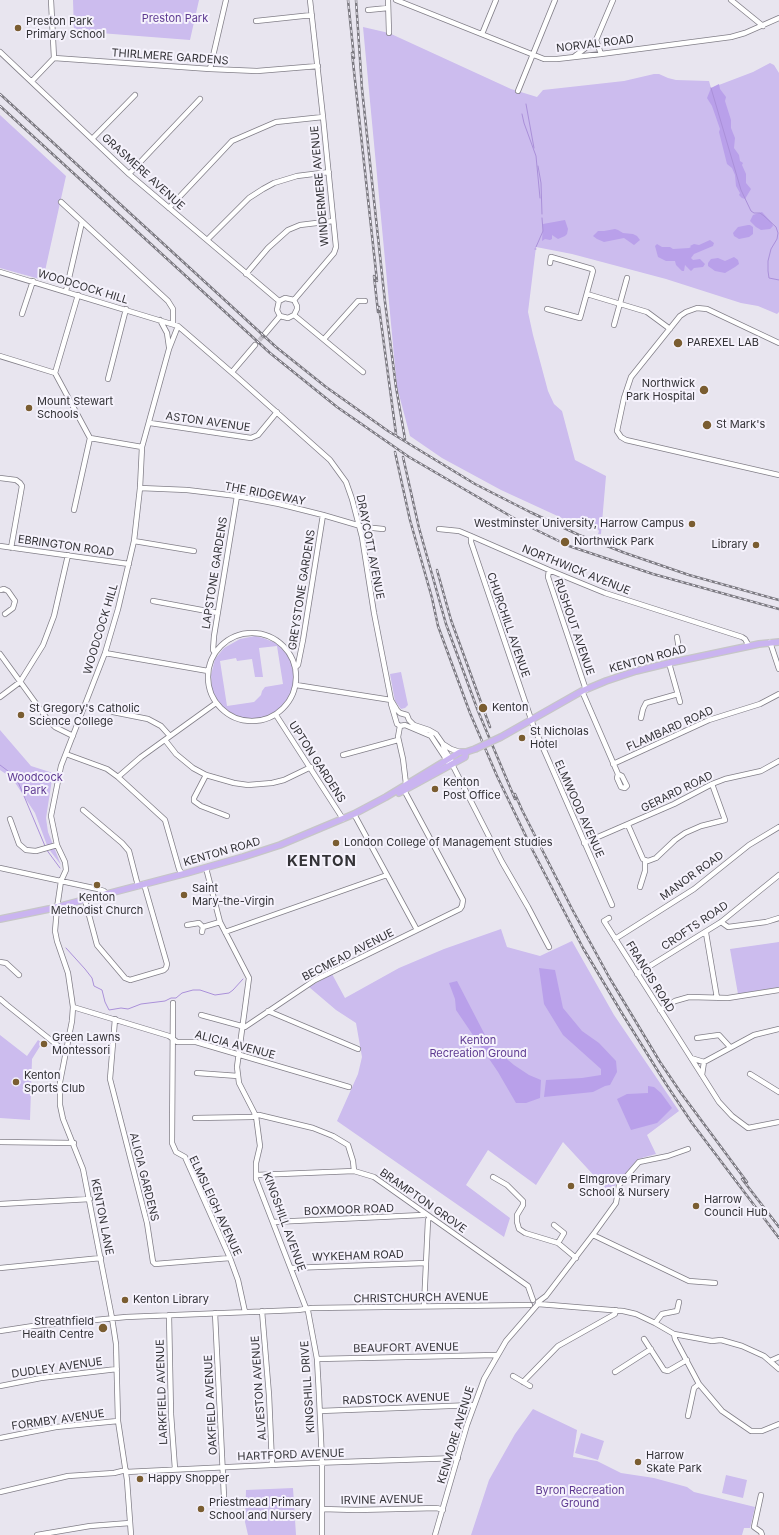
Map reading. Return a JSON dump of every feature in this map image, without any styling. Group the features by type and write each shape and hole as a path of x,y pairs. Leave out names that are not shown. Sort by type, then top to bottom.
{"main road":[{"name":"KENTON ROAD","path":"0,919 57,908 206,868 280,845 354,814 386,796 392,797 405,787 450,762 464,757 463,752 475,749 502,737 584,691 606,681 636,671 669,663 749,646 779,642"}],"street":[{"path":"32,81 54,58 51,0"},
{"path":"210,69 226,0"},
{"name":"WINDERMERE AVENUE","path":"294,300 334,253 336,247 324,117 310,0"},
{"path":"388,0 389,33"},
{"name":"NORVAL ROAD","path":"396,0 544,59 601,54 730,37 745,33 779,18"},
{"path":"482,34 496,0"},
{"path":"518,91 555,0"},
{"path":"575,57 596,40 613,0"},
{"path":"732,0 763,26"},
{"path":"368,10 388,8"},
{"path":"256,21 312,15"},
{"path":"596,40 601,54"},
{"name":"GRASMERE AVENUE","path":"0,52 129,174 279,301"},
{"name":"THIRLMERE GARDENS","path":"54,58 257,71 318,66"},
{"path":"92,139 136,95"},
{"path":"129,174 200,99"},
{"path":"170,208 232,140 276,122 324,117"},
{"path":"207,240 249,198 263,189 274,183 297,176 329,172"},
{"path":"61,202 168,301 173,309 173,324"},
{"path":"246,274 268,248 288,230 300,225 333,221"},
{"path":"66,291 82,222"},
{"path":"547,309 580,318 593,271 592,269 551,257 550,263"},
{"name":"WOODCOCK HILL","path":"0,272 178,326 169,349 142,447 140,488 134,541 118,608 105,653 66,754 57,782 52,810 52,824 57,845 65,862 66,870 61,881 57,908"},
{"path":"614,325 627,278"},
{"path":"22,314 33,281"},
{"path":"587,294 647,312 670,329"},
{"path":"55,373 78,295"},
{"path":"285,298 294,300 297,306 294,315 288,318 280,316 277,310 279,301 285,298"},
{"path":"324,339 358,301 365,301"},
{"path":"779,343 704,308 697,308 686,312 670,329 628,384 617,431 621,437 637,442 779,475"},
{"path":"108,378 126,309"},
{"path":"294,315 363,372"},
{"path":"264,335 280,316"},
{"name":"WOODCOCK HILL","path":"160,320 167,333 169,349"},
{"name":"DRAYCOTT AVENUE","path":"178,326 232,372 330,460 346,482 350,491 359,526 389,700 396,718 396,723 403,726"},
{"path":"232,372 255,345"},
{"path":"0,356 55,373 90,438 74,510"},
{"name":"ASTON AVENUE","path":"150,422 248,438 258,435 277,412"},
{"path":"90,438 142,447"},
{"path":"0,478 16,480 20,482 22,486 11,548"},
{"name":"THE RIDGEWAY","path":"140,488 187,490 237,496 324,515 359,526 383,529"},
{"name":"LAPSTONE GARDENS","path":"216,653 213,650 213,645 237,496"},
{"name":"GREYSTONE GARDENS","path":"295,668 298,665 304,640 324,515"},
{"name":"NORTHWICK AVENUE","path":"439,529 458,531 471,536 605,593 742,637 749,646"},
{"name":"CHURCHILL AVENUE","path":"471,536 471,542 531,720"},
{"path":"134,541 194,551"},
{"name":"EBRINGTON ROAD","path":"0,546 129,564"},
{"path":"0,697 20,682 43,645 51,627 68,555"},
{"name":"RUSHOUT AVENUE","path":"548,570 548,577 584,691 618,774"},
{"path":"0,590 8,591 15,601 14,608 5,614"},
{"path":"153,601 218,613"},
{"path":"256,633 273,638 285,647 294,661 296,685 291,699 283,709 263,720 245,721 222,711 216,703 208,683 208,671 216,653 221,646 232,638 245,634 256,633"},
{"path":"676,637 679,649"},
{"path":"770,642 779,669"},
{"path":"105,653 208,671"},
{"path":"0,654 48,720 55,727 73,736"},
{"path":"669,663 680,702"},
{"path":"296,685 389,700"},
{"path":"641,718 646,703 678,694"},
{"name":"FLAMBARD ROAD","path":"614,764 709,720 760,704 779,694"},
{"name":"DRAYCOTT AVENUE","path":"389,700 400,713 407,715 408,720"},
{"path":"118,777 141,757 216,703"},
{"path":"113,712 148,718 160,726 170,736"},
{"path":"396,718 400,713"},
{"name":"UPTON GARDENS","path":"276,714 343,819"},
{"path":"405,787 403,759 398,735 408,720 414,725 433,732 443,744 451,749 463,752"},
{"name":"ELMWOOD AVENUE","path":"531,720 612,905"},
{"path":"403,726 431,736 450,762"},
{"path":"165,740 176,754 193,768 206,775 234,783 263,785 284,780 311,767"},
{"path":"343,755 398,740"},
{"path":"443,744 450,762 549,948"},
{"path":"66,754 107,769 118,777 165,820 179,869 182,874"},
{"name":"GERARD ROAD","path":"584,843 674,804 712,784 725,779 761,771 779,762"},
{"path":"206,775 194,798 194,801 201,806 228,816"},
{"path":"645,860 648,861 656,858 675,840 685,833 701,826 725,820 712,784"},
{"name":"BECMEAD AVENUE","path":"242,1027 245,1028 315,980 460,909 464,903 405,787"},
{"path":"83,810 122,843 129,851 167,964 166,968 164,970 130,980 125,978 97,945 85,900"},
{"path":"354,814 417,930"},
{"path":"10,819 17,841 22,847 32,851 46,849 57,845"},
{"path":"628,825 645,860 645,870 640,887"},
{"name":"MANOR ROAD","path":"615,939 694,889 749,845 779,827"},
{"path":"0,868 98,889 107,894"},
{"path":"206,868 220,922 225,932 387,875"},
{"name":"CROFTS ROAD","path":"638,974 721,922 779,875"},
{"name":"KENTON LANE","path":"57,908 55,931 68,973 73,1007 72,1021 60,1082 60,1105 83,1169 112,1318 117,1369 118,1421 126,1471 131,1535"},
{"path":"721,922 728,927 766,922 779,918"},
{"name":"FRANCIS ROAD","path":"606,919 615,939 719,1102 732,1116 748,1128 779,1122"},
{"path":"187,925 198,923 202,929 220,922"},
{"name":"KINGSHILL AVENUE","path":"225,932 249,978 238,1054 238,1076 239,1083 256,1116 260,1146 256,1163 256,1175 307,1310"},
{"path":"706,932 717,998"},
{"path":"0,962 6,963 19,975"},
{"path":"660,1010 674,1001 685,998 728,998 779,990"},
{"path":"0,999 62,1049 66,1050"},
{"name":"ELMSLEIGH AVENUE","path":"173,1003 172,1143 176,1152 185,1157 230,1258 238,1280 245,1312"},
{"name":"ALICIA AVENUE","path":"73,1007 169,1036 177,1042 196,1042 349,1087"},
{"path":"268,1011 358,1049"},
{"path":"201,1015 242,1027"},
{"name":"ALICIA GARDENS","path":"115,1019 110,1079 147,1223 152,1262 155,1264 230,1258"},
{"path":"691,1058 704,1062 754,1035 779,1029"},
{"path":"697,1038 719,1035 730,1047"},
{"path":"702,1075 704,1062"},
{"path":"197,1073 238,1076"},
{"path":"750,1074 779,1092"},
{"path":"195,1118 259,1115 313,1128 333,1136 348,1145 354,1161 354,1171"},
{"path":"0,1142 74,1143"},
{"path":"688,1149 668,1156 639,1162 619,1185 616,1203 576,1258 546,1296 536,1302 536,1307 532,1306 530,1302 536,1302 550,1305 616,1310 636,1314 674,1334 712,1341 721,1340 756,1352 779,1369"},
{"name":"BRAMPTON GROVE","path":"256,1175 354,1171 374,1177 528,1286 536,1302"},
{"path":"492,1177 507,1185 523,1201 523,1206 517,1215 519,1229 525,1233 558,1243 576,1258"},
{"path":"0,1204 90,1199"},
{"path":"424,1306 428,1215"},
{"name":"BOXMOOR ROAD","path":"273,1222 428,1215"},
{"path":"554,1225 564,1234 558,1243"},
{"path":"593,1235 689,1281 715,1283"},
{"path":"0,1268 101,1258"},
{"name":"WYKEHAM ROAD","path":"291,1268 426,1263"},
{"path":"546,1296 550,1305"},
{"path":"655,1323 662,1314 677,1311 679,1302"},
{"name":"CHRISTCHURCH AVENUE","path":"0,1331 112,1318 169,1315 424,1306 532,1306"},
{"name":"KENMORE AVENUE","path":"436,1535 474,1405 484,1379 506,1341 531,1313 532,1306"},
{"name":"KINGSHILL DRIVE","path":"307,1310 317,1359 322,1462 322,1535"},
{"path":"523,1382 558,1346 614,1314 616,1310"},
{"name":"ALVESTON AVENUE","path":"262,1311 270,1410 272,1464"},
{"name":"OAKFIELD AVENUE","path":"215,1313 224,1497"},
{"name":"LARKFIELD AVENUE","path":"169,1315 171,1414 175,1469"},
{"path":"674,1334 675,1339 699,1384 722,1411 748,1430 757,1432 779,1424"},
{"path":"644,1338 664,1370 668,1371 687,1360"},
{"path":"615,1372 651,1349"},
{"name":"BEAUFORT AVENUE","path":"317,1359 496,1356"},
{"path":"770,1361 779,1357"},
{"name":"DUDLEY AVENUE","path":"0,1386 40,1378 117,1369"},
{"path":"513,1376 530,1386"},
{"path":"688,1416 694,1388 699,1384"},
{"name":"RADSTOCK AVENUE","path":"320,1411 474,1405"},
{"name":"FORMBY AVENUE","path":"0,1438 56,1428 118,1421"},
{"name":"HARTFORD AVENUE","path":"0,1492 68,1476 126,1471 322,1462 458,1458"},
{"path":"761,1495 754,1527 761,1532 762,1535"},
{"name":"IRVINE AVENUE","path":"322,1509 437,1508 443,1510"},
{"path":"37,1535 90,1526 130,1523"}],"green space":[{"name":"Preston Park","path":"73,0 199,0 190,40 74,31"},
{"name":"Northwick Park","path":"363,27 389,33 511,89 537,97 543,90 624,81 654,74 659,74 676,80 709,81 711,88 753,72 770,63 774,65 779,73 779,312 777,314 758,306 741,303 666,279 572,254 536,247 528,312 533,335 548,391 554,404 562,411 575,460 606,476 601,534 598,534 599,531 596,527 588,530 501,490 442,458 410,436 397,387"},
{"path":"0,115 66,176 43,280 0,268"},
{"path":"255,636 276,643 287,654 293,665 294,683 289,699 277,711 263,718 251,720 234,716 221,707 212,691 211,675 215,659 224,648 240,639","holes":["277,646 283,684 265,687 261,695 254,702 227,706 220,661 236,658 237,661 252,659 255,677 263,677 259,648"]},
{"path":"401,672 408,705 401,709 395,701 390,674"},
{"name":"Woodcock Park","path":"0,730 31,766 53,773 46,818 48,832 61,865 48,848 35,813 12,778 0,770"},
{"name":"Kenton Recreation Ground","path":"501,929 507,947 540,956 572,941 614,1015 679,1111 647,1135 656,1154 638,1159 616,1184 611,1194 563,1142 536,1185 488,1150 466,1185 510,1218 504,1237 337,1121 358,1074 362,1057 356,1023 336,1010 309,987 332,974 345,998 399,968 444,949"},
{"path":"779,942 779,987 738,994 730,949"},
{"name":"Kenton Sports Club","path":"0,1035 27,1056 38,1040 42,1043 32,1059 30,1120 0,1118"},
{"name":"Byron Recreation Ground","path":"533,1409 577,1430 573,1457 597,1461 621,1473 654,1478 687,1487 694,1492 755,1507 750,1528 744,1528 742,1535 471,1535 489,1480 515,1434"},
{"path":"581,1433 604,1441 598,1460 575,1453"},
{"path":"726,1475 747,1480 743,1498 722,1493"},
{"path":"293,1488 296,1535 248,1535 245,1522 246,1490"}],"shaded area":[{"path":"719,84 720,89 726,97 725,101 731,120 731,128 735,138 734,148 739,155 740,161 743,163 742,165 746,174 746,183 751,189 745,199 739,195 740,193 736,186 735,175 732,168 727,164 719,132 720,129 712,106 707,98 711,88"},
{"path":"762,212 772,223 773,226 770,229 761,230 750,221 753,215"},
{"path":"565,220 568,229 565,236 558,239 552,235 552,239 545,239 542,241 543,224"},
{"path":"748,225 753,227 753,234 749,237 739,239 734,236 733,233 738,227"},
{"path":"615,229 623,233 633,234 640,240 634,245 624,238 604,242 593,236 598,231"},
{"path":"710,240 714,243 713,246 694,254 691,258 693,260 700,259 705,264 703,267 694,268 691,271 685,265 684,271 682,271 676,265 675,261 666,261 658,257 655,246 657,244 662,247 670,247 673,249 689,248 694,244 699,245"},
{"path":"734,257 738,260 739,264 725,273 715,271 708,266 711,259 718,258 725,261"},
{"path":"539,968 555,970 563,1008 582,1031 599,1043 616,1061 617,1072 610,1085 593,1092 544,1097 546,1080 582,1078 601,1075 601,1069 563,1035 544,1004"},
{"path":"457,981 485,1035 496,1050 529,1075 541,1080 540,1098 526,1103 516,1103 498,1072 456,1010 455,999 449,983"},
{"path":"648,1086 654,1087 661,1093 672,1108 657,1123 631,1130 617,1099 627,1094 648,1093"}],"waterway":[{"path":"711,88 741,190 751,211 754,213 760,213 776,227 778,233 777,239 771,249 768,261 768,271 769,278 779,280"},
{"path":"526,104 534,148"},
{"path":"522,114 536,156 540,198"},
{"path":"538,166 541,183 542,214"},
{"path":"536,247 543,231 542,218"},
{"path":"0,765 16,777 45,846"},
{"path":"46,849 60,868"},
{"path":"66,948 92,978 94,986 102,990 109,1010 121,1008 128,1009 141,1004 165,1001 171,998 176,998 182,993 193,990 200,990 215,995 229,993 243,979"}],"tunnel":[{"path":"255,345 264,335"}],"railway":[{"path":"348,0 354,58"},
{"path":"356,0 362,89 385,302 396,387 405,439"},
{"path":"352,53 377,281"},
{"path":"0,94 276,347 326,387 388,431 475,484 579,535 689,575 779,600"},
{"path":"0,106 270,353 337,407 409,457 524,524 569,546 653,574 779,609"},
{"path":"374,276 378,312"},
{"path":"379,307 396,434"},
{"path":"395,452 410,520 432,598 438,626 470,713 497,776 533,851 583,948 666,1084 692,1123 779,1238"},
{"path":"403,457 419,528 446,624 478,711 515,799"},
{"path":"437,570 451,620 490,727"},
{"path":"515,794 572,909 609,977 660,1062 747,1182"},
{"path":"742,1179 779,1227"}],"place":[{"name":"Preston Park Primary School","path":"18,28"},
{"name":"PAREXEL LAB","path":"678,343"},
{"name":"Northwick Park Hospital","path":"704,390"},
{"name":"Mount Stewart Schools","path":"29,408"},
{"name":"St Mark's","path":"707,425"},
{"name":"Westminster University, Harrow Campus","path":"692,524"},
{"name":"Northwick Park","path":"565,542"},
{"name":"Library","path":"756,545"},
{"name":"Kenton","path":"483,708"},
{"name":"St Gregory's Catholic Science College","path":"21,715"},
{"name":"St Nicholas Hotel","path":"522,738"},
{"name":"Kenton Post Office","path":"435,789"},
{"name":"London College of Management Studies","path":"336,843"},
{"name":"Kenton Methodist Church","path":"97,885"},
{"name":"Saint Mary-the-Virgin","path":"184,895"},
{"name":"Green Lawns Montessori","path":"44,1044"},
{"name":"Kenton Sports Club","path":"16,1082"},
{"name":"Elmgrove Primary School & Nursery","path":"571,1186"},
{"name":"Harrow Council Hub","path":"696,1206"},
{"name":"Kenton Library","path":"125,1300"},
{"name":"Streathfield Health Centre","path":"103,1328"},
{"name":"Harrow Skate Park","path":"638,1462"},
{"name":"Happy Shopper","path":"140,1479"},
{"name":"Priestmead Primary School and Nursery","path":"201,1509"}],"district":[{"name":"KENTON","path":"322,861"}]}
